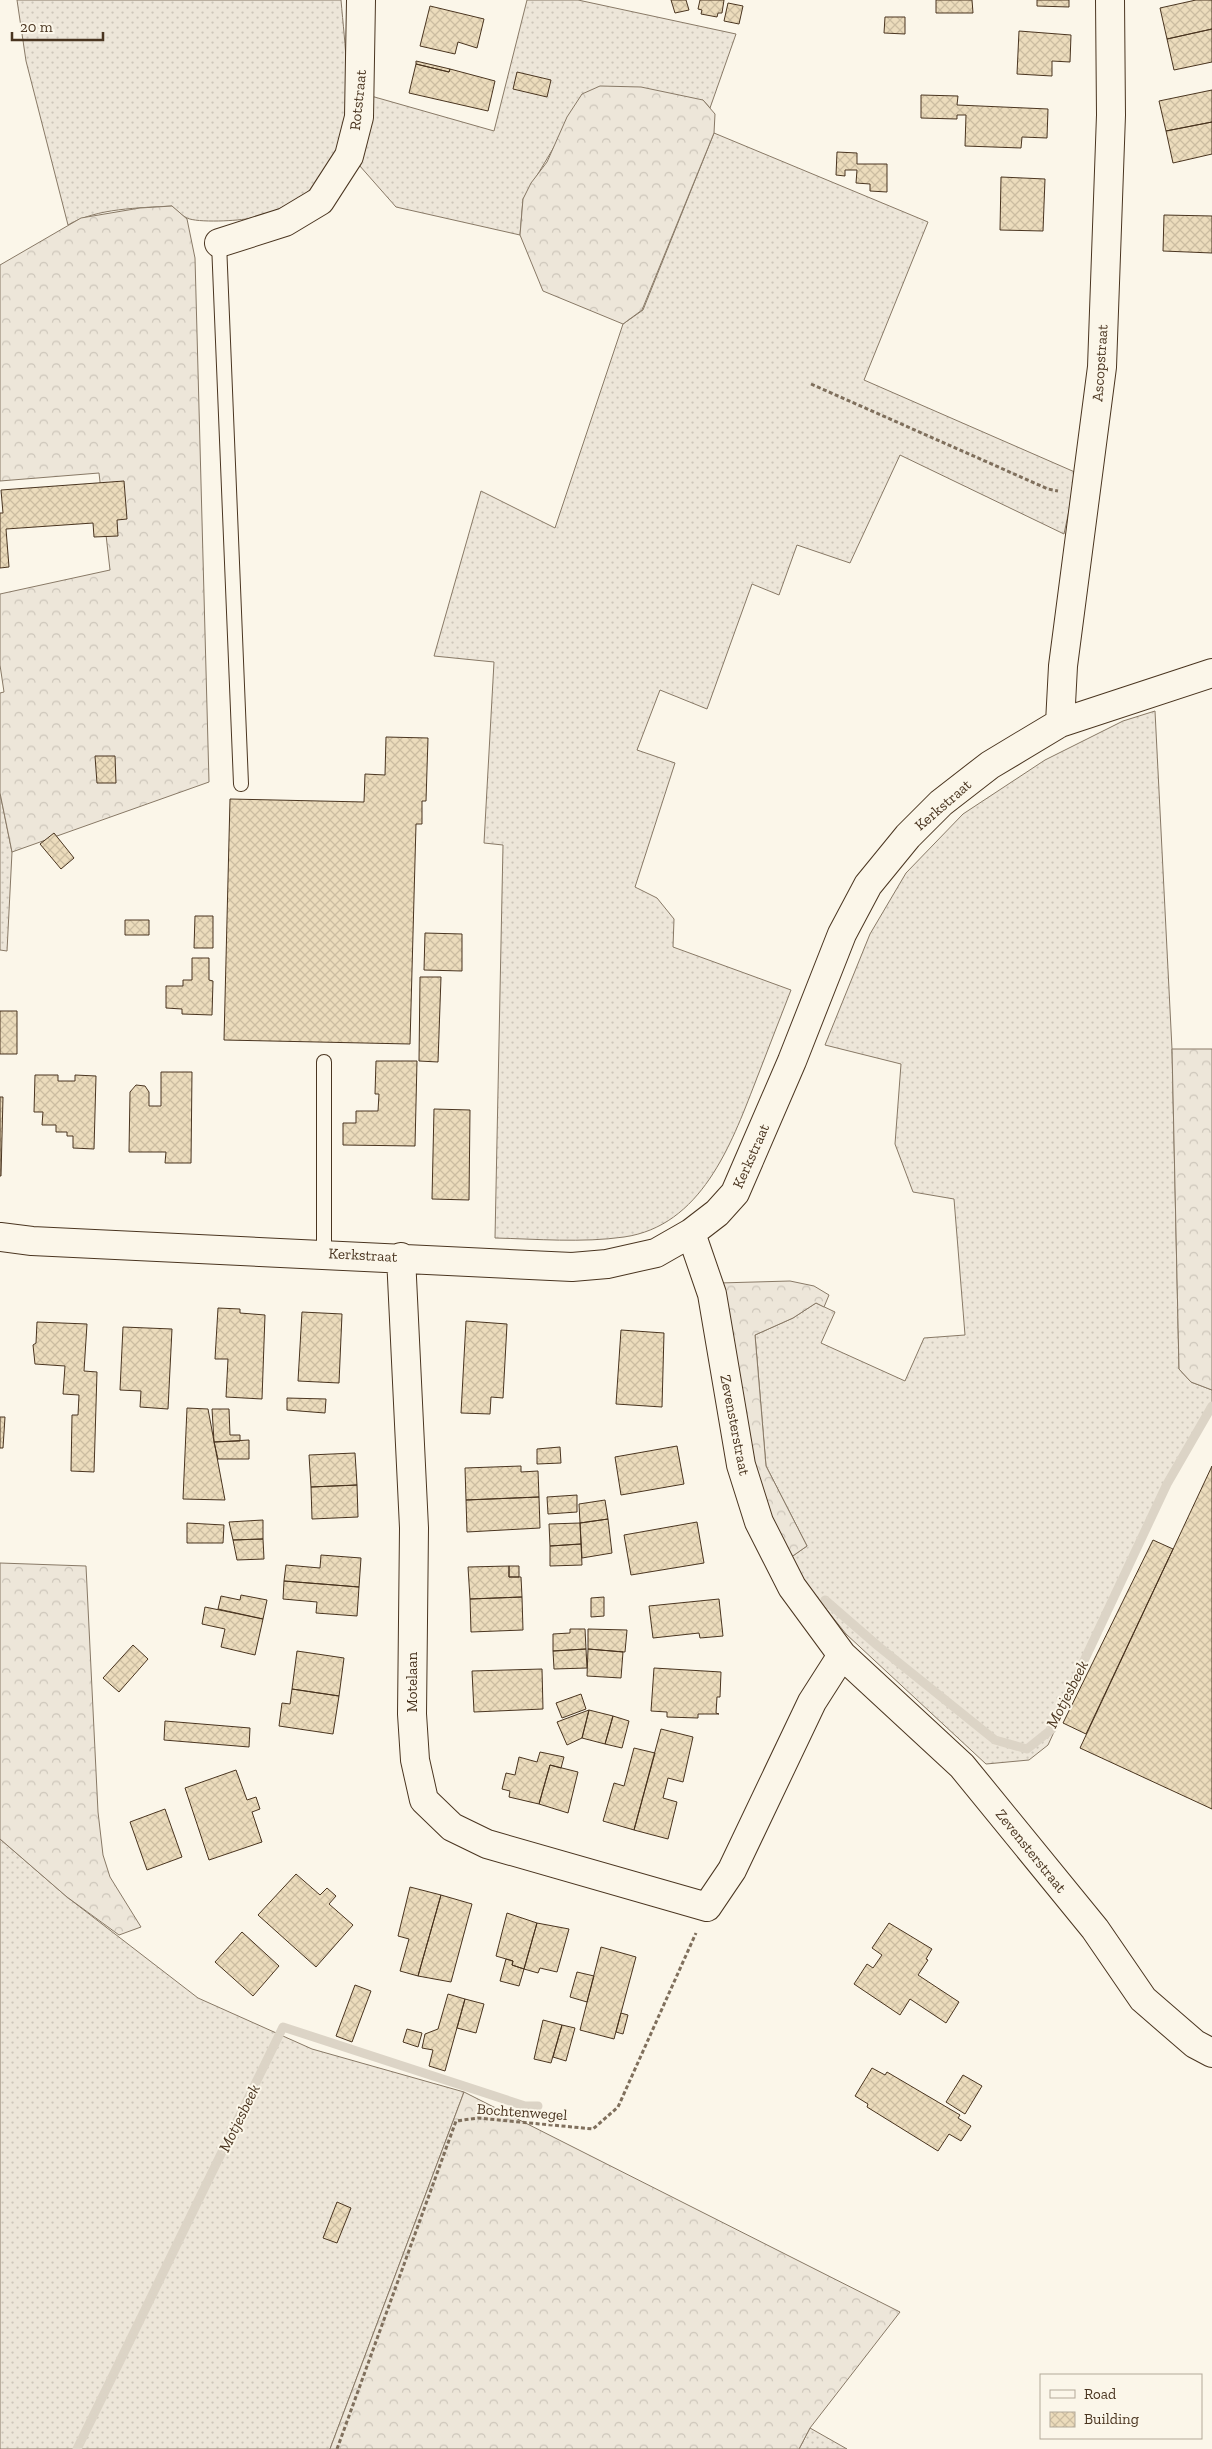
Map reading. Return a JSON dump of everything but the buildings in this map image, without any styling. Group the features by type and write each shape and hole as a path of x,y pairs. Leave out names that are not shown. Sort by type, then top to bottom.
{"street":[{"name":"Rotstraat","path":"219,243 285,222 320,201 349,156 359,117 361,0"},
{"name":"Ascopstraat","path":"1060,723 1063,666 1102,366 1111,115 1110,0"},
{"name":"Kerkstraat","path":"0,1236 32,1241 324,1253 572,1266 608,1264 656,1253 691,1233 717,1213 735,1193 792,1061 842,934 868,885 908,836 941,803 990,765 1060,723 1212,673"},
{"name":"Zevensterstraat","path":"691,1233 712,1294 741,1465 759,1522 792,1587 842,1655 962,1766 1095,1929 1143,1999 1195,2044 1212,2053"},
{"name":"Motelaan","path":"401,1257 414,1528 412,1714 415,1760 424,1800 452,1827 487,1844 707,1907"},
{"path":"707,1907 732,1870 812,1702 842,1655"}],"lane":[{"path":"219,243 241,784"},
{"path":"324,1062 324,1253"}],"path":[{"path":"811,384 1048,489 1086,498"},
{"name":"Bochtenwegel","path":"337,2449 456,2121 478,2118 594,2129 618,2108 707,1907"}],"green space":[{"path":"17,0 341,0 347,69 347,102 342,133 333,161 315,185 288,204 251,218 218,221 192,220 183,216 172,206 132,208 105,212 79,219 68,225 26,61"},
{"path":"527,0 578,0 736,34 710,108 703,100 557,142 523,199 520,235 396,207 359,165 371,96 494,131"},
{"path":"600,86 641,87 703,100 715,114 714,133 642,310 623,324 543,291 520,235 523,199 531,183 547,162 567,117 582,94"},
{"path":"714,133 928,222 864,380 1077,473 1064,534 900,455 850,563 797,545 779,595 752,584 707,709 660,690 637,750 675,763 635,887 657,898 674,919 673,947 791,990 746,1107 723,1156 693,1200 674,1217 651,1230 608,1239 543,1240 495,1238 503,845 484,843 494,662 434,656 481,491 555,528 623,324 643,310"},
{"path":"172,206 187,219 195,258 209,782 12,852 0,793 0,693 4,692 0,665 0,594 110,570 99,473 0,481 0,265 81,218 140,208"},
{"path":"1155,711 1172,1049 1179,1369 1191,1382 1212,1390 1212,1413 1185,1454 1123,1582 1048,1745 1029,1760 986,1764 846,1634 787,1560 807,1546 766,1466 755,1335 793,1318 816,1303 835,1312 821,1343 905,1381 924,1338 965,1335 954,1199 913,1192 895,1144 901,1064 825,1045 870,934 906,873 963,814 1045,760 1123,721"},
{"path":"0,793 12,852 7,951 0,950"},
{"path":"1172,1049 1212,1049 1212,1390 1191,1382 1179,1369"},
{"path":"790,1281 814,1286 829,1295 824,1307 816,1303 793,1318 755,1335 766,1466 807,1546 787,1560 756,1496 719,1283"},
{"path":"0,1563 86,1566 98,1812 103,1855 110,1877 141,1927 119,1935 67,1897 0,1839"},
{"path":"0,1839 67,1897 198,1998 312,2049 464,2092 330,2449 0,2449"},
{"path":"464,2092 900,2312 810,2428 799,2449 330,2449"},
{"path":"810,2428 847,2449 799,2449"}],"waterway":[{"name":"Motjesbeek","path":"825,1600 878,1646 995,1740 1027,1749 1052,1729 1167,1484 1212,1406"},
{"name":"Motjesbeek","path":"77,2449 283,2027 525,2106 538,2106"}]}
